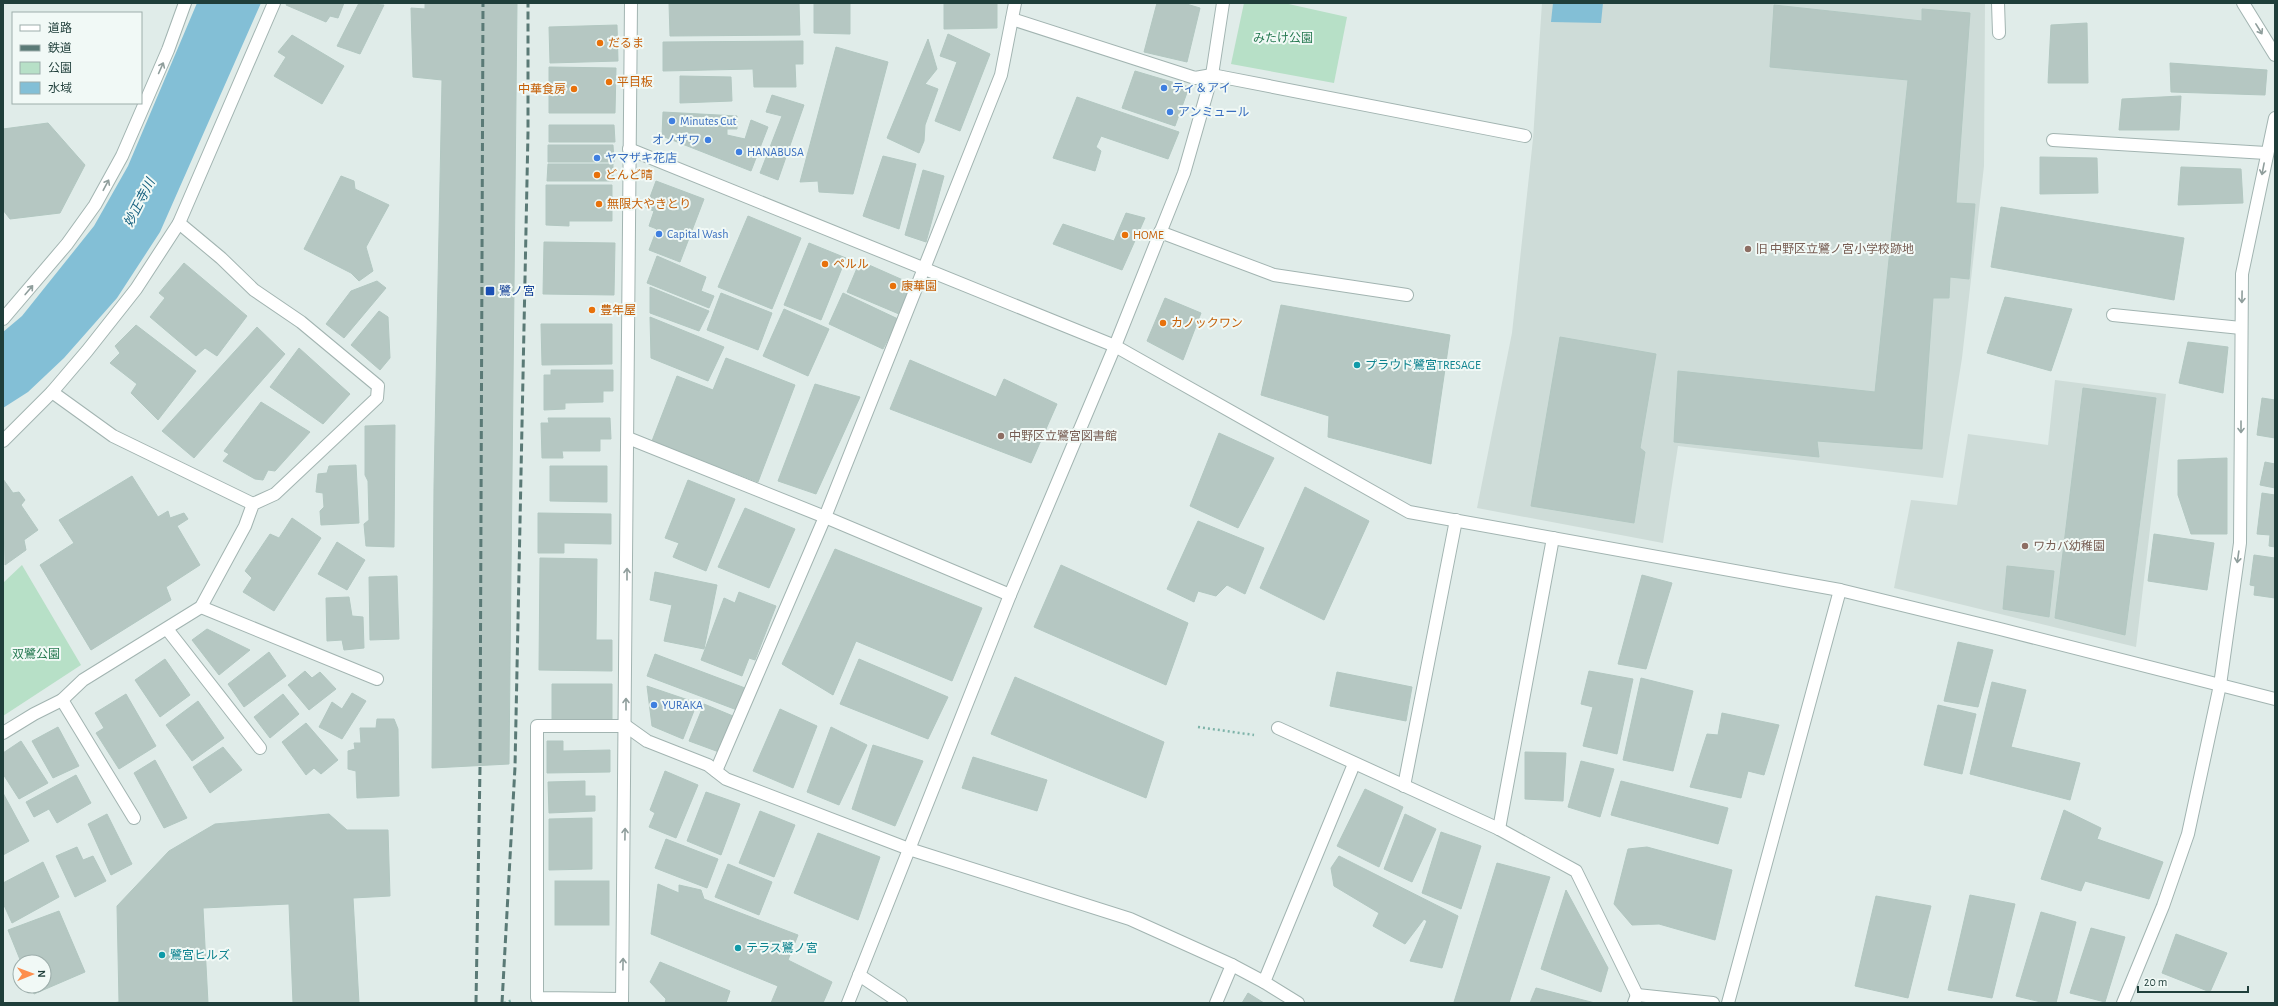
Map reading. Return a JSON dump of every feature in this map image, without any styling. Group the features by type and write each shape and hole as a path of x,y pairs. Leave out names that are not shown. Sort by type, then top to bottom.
{"street":[{"path":"3,319 67,244 95,205 122,156 168,50 185,3"},
{"path":"3,441 52,392 136,288 179,223 274,3"},
{"path":"631,3 626,726 622,1001 537,998 537,726 626,726 647,741 708,765 726,779 909,849 1130,920 1232,965 1264,982 1298,1003"},
{"path":"716,771 825,517 922,269 1001,75 1015,3"},
{"path":"848,1003 1010,595 1115,346 1184,173 1212,76 1223,3"},
{"path":"1998,3 1999,33"},
{"path":"2243,3 2275,55"},
{"path":"1012,18 1195,78 1212,76 1525,136"},
{"path":"2123,1003 2163,906 2188,834 2220,685 2240,543 2242,274 2266,153 2275,118"},
{"path":"2053,140 2266,153"},
{"path":"629,149 1115,346 1409,512 1840,590 2275,699"},
{"path":"3,733 34,714 62,700 83,680 168,629 201,607 245,526 253,504 275,494 377,398 378,386 300,322 254,290 221,258 179,223"},
{"path":"1160,232 1274,275 1407,295"},
{"path":"2113,316 2241,328"},
{"path":"52,392 113,436 253,504"},
{"path":"628,438 825,517 1010,595"},
{"path":"1404,786 1456,520"},
{"path":"1499,829 1553,538"},
{"path":"1728,1003 1840,590"},
{"path":"201,607 377,679"},
{"path":"168,629 260,748"},
{"path":"62,700 134,818"},
{"path":"1278,728 1499,829 1576,871 1636,999 1713,1003"},
{"path":"1264,982 1354,764"},
{"path":"1216,1003 1232,965"},
{"path":"860,975 901,1003"}],"shaded area":[{"name":"旧 中野区立鷺ノ宮小学校跡地","path":"1542,3 1985,3 1984,166 1962,358 1943,478 1678,446 1663,543 1477,508 1512,333 1533,139"},
{"name":"ワカバ幼稚園","path":"2055,380 2166,394 2136,647 1894,588 1911,500 1957,505 1968,434 2048,445"}],"green space":[{"name":"みたけ公園","path":"1244,3 1284,3 1347,17 1334,83 1231,64"},
{"name":"双鷺公園","path":"22,565 81,665 3,716 3,583"}],"water":[{"name":"妙正寺川","path":"197,3 261,3 160,232 117,298 64,358 28,392 3,408 3,332 22,316 94,226 128,166"},
{"path":"1553,3 1603,3 1601,23 1551,22"}],"building":[{"path":"287,3 344,3 338,18 330,16 326,22 286,5"},
{"path":"359,3 384,5 360,54 337,46"},
{"name":"鷺ノ宮","path":"425,3 517,3 509,764 432,768 434,486 442,80 413,77 411,8 425,9"},
{"path":"669,3 799,3 800,35 670,36"},
{"path":"814,3 850,3 850,34 814,33"},
{"path":"944,3 997,3 997,28 944,29"},
{"path":"1157,3 1183,3 1200,8 1187,62 1144,52"},
{"path":"1774,5 1922,21 1922,9 1970,13 1956,203 1975,204 1969,279 1950,277 1949,298 1933,298 1922,449 1817,441 1819,457 1674,442 1678,371 1875,392 1908,80 1770,67"},
{"path":"2087,23 2088,83 2048,83 2051,25"},
{"path":"617,25 618,61 550,63 549,27"},
{"path":"948,34 990,54 960,131 935,121 957,62 940,56"},
{"path":"292,35 344,66 322,104 274,76 286,57 278,52"},
{"path":"928,39 937,69 925,84 938,89 925,125 924,141 919,153 887,138"},
{"path":"803,41 803,64 795,64 796,87 754,87 753,69 663,71 663,42"},
{"path":"836,47 888,62 853,194 819,192 818,181 800,182"},
{"path":"2170,63 2267,70 2265,95 2171,92"},
{"path":"549,67 616,68 615,113 549,113"},
{"path":"1135,71 1189,87 1175,126 1122,108"},
{"path":"680,76 731,77 732,101 680,103"},
{"path":"772,95 804,105 778,180 760,173 782,116 766,112"},
{"path":"2181,96 2179,130 2119,130 2122,99"},
{"path":"1077,97 1179,132 1168,159 1101,136 1096,147 1101,151 1095,171 1053,158"},
{"path":"663,112 737,116 737,129 727,129 727,135 745,139 751,120 768,127 751,171 662,136"},
{"path":"48,123 85,165 60,213 10,219 3,210 3,129"},
{"path":"549,125 614,125 615,142 549,142"},
{"path":"548,145 613,145 614,162 548,162"},
{"path":"883,156 916,164 899,229 863,216"},
{"path":"2040,157 2097,158 2098,193 2040,194"},
{"path":"548,164 613,164 613,181 547,181"},
{"path":"2181,167 2241,169 2243,203 2178,205"},
{"path":"923,170 944,176 926,242 905,235"},
{"path":"341,176 354,181 355,189 389,205 366,247 373,271 359,281 351,273 304,249"},
{"path":"656,181 704,199 680,262 649,250 657,229 649,226 654,211 646,208"},
{"path":"546,185 612,185 612,221 569,221 569,226 546,225"},
{"path":"2001,207 2184,238 2174,300 1991,267"},
{"path":"1126,213 1145,218 1122,270 1053,244 1063,224 1114,241"},
{"path":"748,216 801,238 772,309 718,287"},
{"path":"544,242 615,243 614,295 543,294"},
{"path":"809,243 846,258 821,320 784,305"},
{"path":"657,256 706,277 701,291 714,296 709,308 647,283"},
{"path":"860,261 912,284 899,314 847,292"},
{"path":"184,263 247,316 217,356 205,348 196,356 150,317 165,298 159,293"},
{"path":"377,281 386,288 344,338 326,324 351,291"},
{"path":"650,287 709,311 699,331 650,313"},
{"path":"721,293 772,313 758,350 707,330"},
{"path":"843,293 898,319 883,349 829,324"},
{"path":"2005,297 2072,309 2051,371 1987,353"},
{"path":"1165,298 1201,313 1183,360 1147,341"},
{"name":"プラウド鷺宮TRESAGE","path":"1281,305 1450,335 1431,464 1328,437 1329,416 1261,395"},
{"path":"784,309 829,329 808,376 763,356"},
{"path":"379,311 388,317 390,358 380,370 351,345"},
{"path":"650,317 724,347 708,381 651,358"},
{"path":"541,324 612,324 612,364 542,365"},
{"path":"136,325 196,371 158,420 131,393 137,384 110,363 120,353 115,346"},
{"path":"257,327 285,354 194,458 162,431"},
{"path":"1560,337 1656,354 1640,448 1645,452 1634,523 1531,506"},
{"path":"2188,342 2228,347 2223,393 2179,383"},
{"path":"299,348 350,394 323,424 270,387"},
{"path":"726,358 795,385 758,482 652,441 677,376 713,390"},
{"name":"中野区立鷺宮図書館","path":"910,360 996,397 1004,379 1057,404 1031,463 890,409"},
{"path":"551,370 613,370 613,391 603,391 603,402 565,403 565,409 544,410 544,375 551,375"},
{"path":"815,384 860,397 816,494 778,481"},
{"path":"2083,388 2156,398 2125,635 2055,618"},
{"path":"2262,398 2275,400 2275,438 2257,435"},
{"path":"261,402 310,432 275,471 268,470 263,480 255,479 223,461 229,454 224,451"},
{"path":"548,418 610,418 611,439 600,439 600,451 562,451 563,458 542,458 541,423 549,423"},
{"path":"395,425 394,547 366,546 364,524 369,520 368,481 365,475 365,426"},
{"path":"1219,433 1274,458 1238,528 1190,506"},
{"path":"2227,458 2227,534 2191,534 2178,495 2178,460"},
{"path":"2265,462 2275,464 2275,488 2260,485"},
{"path":"356,465 359,523 321,525 320,511 324,507 323,493 316,492 318,474 327,473 329,466"},
{"path":"550,466 607,466 607,502 550,501"},
{"path":"132,476 158,517 168,511 170,518 184,513 188,519 177,526 200,565 166,587 171,600 91,650 40,565 74,543 59,520"},
{"path":"3,479 13,493 19,492 25,500 21,505 38,530 24,540 26,550 5,565"},
{"path":"688,480 735,499 706,571 673,557 679,543 665,538"},
{"path":"1305,487 1369,521 1324,620 1260,588"},
{"path":"2262,493 2275,495 2275,547 2269,546 2270,535 2257,534"},
{"path":"745,508 795,529 769,588 718,567"},
{"path":"538,513 611,514 611,544 564,543 564,553 538,553"},
{"path":"292,518 321,538 274,611 243,592 252,578 245,571 270,534 279,538"},
{"path":"1198,521 1264,548 1245,594 1227,585 1216,596 1198,591 1194,602 1167,589"},
{"path":"2154,534 2214,543 2207,590 2148,581"},
{"path":"337,542 365,560 347,590 318,574"},
{"path":"835,549 982,608 952,681 856,641 833,695 782,664"},
{"path":"2254,555 2275,558 2275,598 2254,595 2255,586 2250,585"},
{"path":"540,558 597,559 596,640 612,640 612,671 539,670"},
{"path":"1061,565 1188,623 1166,685 1034,627"},
{"path":"2007,566 2054,571 2049,617 2003,609"},
{"path":"655,572 717,585 704,649 664,641 672,605 650,600"},
{"path":"1642,575 1672,583 1646,669 1618,664"},
{"path":"397,576 399,639 370,640 369,577"},
{"path":"739,592 776,606 755,660 749,658 742,676 701,660 724,598 735,603"},
{"path":"349,597 352,616 363,617 364,648 344,650 342,640 327,641 326,598"},
{"path":"207,629 250,650 219,675 192,640"},
{"path":"1958,642 1993,650 1978,707 1944,701"},
{"path":"269,652 286,676 244,707 228,684"},
{"path":"655,654 745,688 737,710 647,676"},
{"path":"165,659 190,695 160,717 135,680"},
{"path":"859,659 948,697 928,739 840,704"},
{"path":"305,671 312,678 320,672 336,689 309,710 288,685"},
{"path":"1589,671 1633,679 1617,754 1583,746 1593,707 1581,704"},
{"path":"1337,672 1412,687 1406,721 1330,706"},
{"path":"1015,677 1164,742 1146,798 991,734"},
{"path":"1641,678 1693,691 1673,771 1623,760"},
{"path":"1992,682 2026,690 2011,747 2080,763 2070,800 1970,774"},
{"path":"552,684 612,684 612,720 552,721"},
{"path":"647,686 697,703 683,739 652,726"},
{"path":"352,693 366,701 342,739 319,727 332,702 342,709"},
{"path":"126,694 156,746 119,769 96,733 104,728 95,713"},
{"path":"283,694 299,714 270,738 254,717"},
{"path":"198,701 224,738 192,761 166,725"},
{"path":"704,704 733,716 719,752 689,741"},
{"path":"1938,705 1976,714 1962,774 1924,765"},
{"path":"780,709 817,726 793,788 753,771"},
{"path":"1722,713 1779,725 1764,775 1748,771 1741,798 1690,787 1707,734 1718,735"},
{"path":"377,719 394,719 398,729 399,796 357,798 356,771 348,769 348,751 355,749 354,743 361,743 360,728 376,728"},
{"path":"306,723 338,760 321,774 314,768 306,775 282,742"},
{"path":"58,727 79,766 53,778 32,741"},
{"path":"831,727 867,745 839,805 807,792"},
{"path":"21,741 48,783 19,799 3,774 3,753"},
{"path":"547,741 563,741 563,751 610,750 610,772 547,773"},
{"path":"873,745 923,761 895,826 852,809"},
{"path":"223,747 242,770 210,793 193,767"},
{"path":"1525,752 1566,753 1563,801 1525,799"},
{"path":"973,757 1047,780 1037,811 962,788"},
{"path":"155,760 187,818 164,828 134,773"},
{"path":"1581,761 1614,769 1600,817 1568,807"},
{"path":"665,771 698,785 676,838 649,827 655,813 650,810"},
{"path":"76,775 91,803 57,823 49,809 34,817 26,802"},
{"path":"585,781 585,796 595,796 595,811 549,813 548,782"},
{"path":"1621,781 1728,808 1718,844 1611,815"},
{"path":"1365,789 1403,807 1379,867 1337,846"},
{"path":"706,792 740,804 721,855 687,841"},
{"path":"3,793 29,841 3,855"},
{"path":"2064,810 2101,828 2097,839 2163,862 2149,899 2085,881 2081,891 2041,879"},
{"path":"760,811 795,825 774,877 739,863"},
{"path":"107,814 132,864 111,875 88,824"},
{"name":"鷺宮ヒルズ","path":"329,814 347,830 388,830 390,896 353,898 359,1003 293,1003 289,904 203,908 208,1003 113,1003 119,1002 117,906 169,851 215,824"},
{"path":"1405,814 1436,829 1412,882 1384,869"},
{"path":"592,818 592,869 549,870 549,819"},
{"path":"1441,832 1481,846 1461,909 1422,893"},
{"path":"818,833 880,857 858,920 794,893"},
{"path":"666,839 718,859 707,888 655,868"},
{"path":"77,847 83,860 93,856 106,881 75,897 56,856"},
{"path":"1647,847 1732,870 1715,940 1659,924 1632,925 1614,904 1628,849"},
{"path":"1339,856 1458,916 1442,968 1410,961 1427,921 1424,919 1405,944 1373,926 1379,913 1334,886 1331,868"},
{"path":"43,862 59,897 12,923 3,903 3,883"},
{"path":"1497,863 1550,877 1509,1003 1456,1003 1454,1002"},
{"path":"728,864 772,882 759,915 715,897"},
{"path":"555,881 609,881 609,925 555,925"},
{"name":"テラス鷺ノ宮","path":"658,884 679,893 679,885 701,890 704,899 798,935 788,960 832,982 823,1003 771,1003 778,986 651,934"},
{"path":"1566,890 1608,968 1601,992 1541,969"},
{"path":"1970,895 2015,904 1992,998 1948,990"},
{"path":"1876,896 1931,906 1908,998 1855,986"},
{"path":"59,911 85,972 52,986 52,954 18,954 8,930"},
{"path":"2041,912 2076,922 2056,1003 2045,1003 2016,996"},
{"path":"2091,928 2125,937 2105,1002 2070,993"},
{"path":"2176,934 2227,953 2210,992 2162,973"},
{"path":"660,962 730,991 726,1003 665,1003 666,999 650,982"},
{"path":"1536,988 1595,1003 1530,1003"},
{"path":"1248,993 1264,1003 1242,1003"}],"railway":[{"path":"476,1003 480,768 483,3"},
{"path":"502,1003 515,767 528,132 528,3"}],"place":[{"name":"だるま","path":"600,43"},
{"name":"平目板","path":"609,82"},
{"name":"ティ＆アイ","path":"1164,88"},
{"name":"中華食房","path":"574,89"},
{"name":"アンミュール","path":"1170,112"},
{"name":"Minutes Cut","path":"672,121"},
{"name":"オノザワ","path":"708,140"},
{"name":"HANABUSA","path":"739,152"},
{"name":"ヤマザキ花店","path":"597,158"},
{"name":"どんど晴","path":"597,175"},
{"name":"無限大やきとり","path":"599,204"},
{"name":"Capital Wash","path":"659,234"},
{"name":"HOME","path":"1125,235"},
{"name":"旧 中野区立鷺ノ宮小学校跡地","path":"1748,249"},
{"name":"ペルル","path":"825,264"},
{"name":"康華園","path":"893,286"},
{"name":"鷺ノ宮","path":"490,291"},
{"name":"豊年屋","path":"592,310"},
{"name":"カノックワン","path":"1163,323"},
{"name":"プラウド鷺宮TRESAGE","path":"1357,365"},
{"name":"中野区立鷺宮図書館","path":"1001,436"},
{"name":"ワカバ幼稚園","path":"2025,546"},
{"name":"YURAKA","path":"654,705"},
{"name":"テラス鷺ノ宮","path":"738,948"},
{"name":"鷺宮ヒルズ","path":"162,955"}]}
